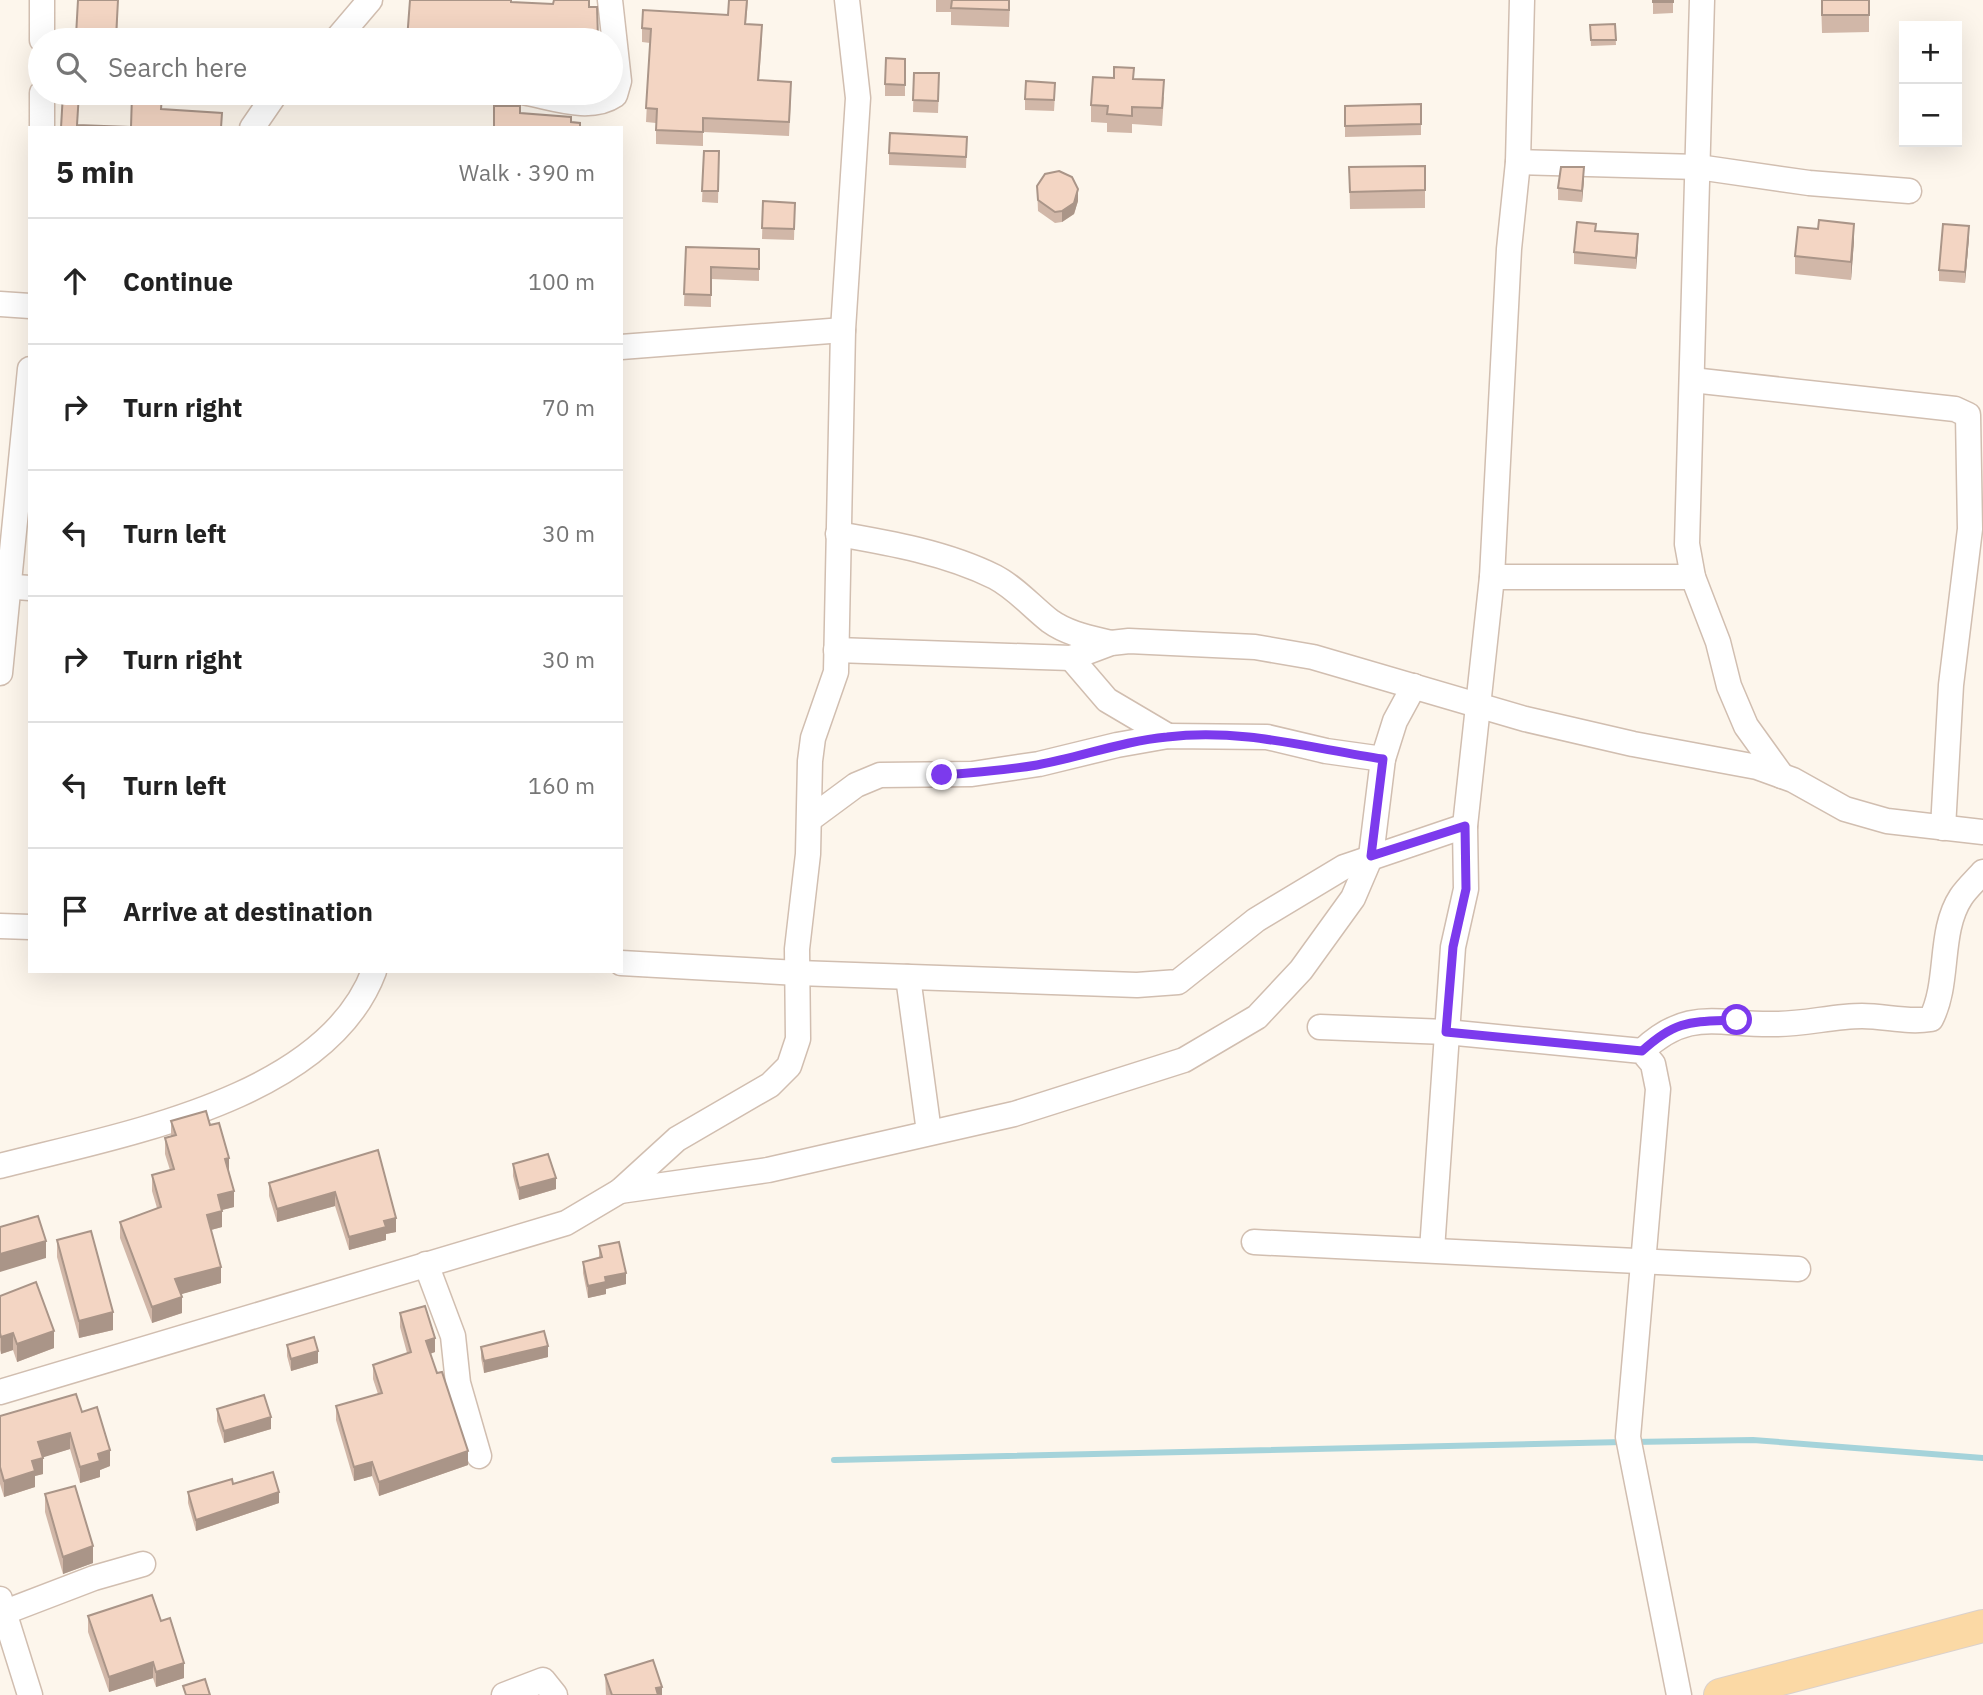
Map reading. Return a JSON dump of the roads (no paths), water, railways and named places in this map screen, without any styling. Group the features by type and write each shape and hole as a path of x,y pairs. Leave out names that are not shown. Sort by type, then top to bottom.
{"main road":[{"path":"1742,1692 1983,1626"}],"street":[{"path":"42,0 42,28"},
{"path":"346,28 370,0"},
{"path":"610,0 613,28"},
{"path":"0,1392 566,1223 620,1191 677,1139 769,1086 789,1066 798,1040 797,949 810,819 810,761 813,738 835,672 842,330 858,98 847,0"},
{"path":"1432,1251 1453,947 1466,889 1465,826 1492,578 1508,249 1518,162 1523,58 1522,0"},
{"path":"1702,0 1687,544 1693,577 1718,642 1729,686 1746,726 1782,776"},
{"path":"42,105 42,126"},
{"path":"253,126 268,105"},
{"path":"1518,162 1698,167 1809,183 1909,191"},
{"path":"0,304 28,306"},
{"path":"623,347 842,330"},
{"path":"1692,380 1955,409 1968,415 1970,529 1951,685 1943,828"},
{"path":"0,673 12,586 28,393"},
{"path":"838,534 934,555 970,566 997,578 1052,622 1079,635 1111,643 1178,642 1255,647 1313,656 1525,719 1633,744 1757,767 1782,776 1845,809 1888,821 1983,832"},
{"path":"1492,578 1693,577"},
{"path":"835,650 1071,658 1111,643"},
{"path":"1071,658 1107,700 1168,736"},
{"path":"620,1191 768,1170 1014,1114 1184,1060 1257,1017 1301,970 1353,898 1371,856 1383,759 1395,721 1414,686"},
{"path":"810,819 856,785 880,775 985,772 1039,764 1168,736 1267,737 1326,751 1383,759"},
{"path":"623,963 798,974 1137,985 1178,982 1256,920 1344,867 1465,826"},
{"path":"1642,1051 1663,1032 1685,1023 1737,1020 1775,1025 1860,1016 1915,1022 1931,1019 1940,1002 1949,934 1960,898 1983,872"},
{"path":"0,926 28,928"},
{"path":"0,1166 111,1137 262,1086 310,1053 349,1018 365,997 373,973"},
{"path":"908,977 929,1132"},
{"path":"1320,1027 1446,1032 1642,1051 1653,1064 1658,1089 1628,1437 1679,1695"},
{"path":"1254,1242 1798,1269"},
{"path":"426,1264 453,1336 458,1383 479,1456"},
{"path":"30,1695 1,1608 144,1564"},
{"path":"503,1695 543,1681 555,1695"}],"waterway":[{"path":"1633,1442 1753,1440 1983,1458"},
{"path":"834,1460 1623,1442"}]}
